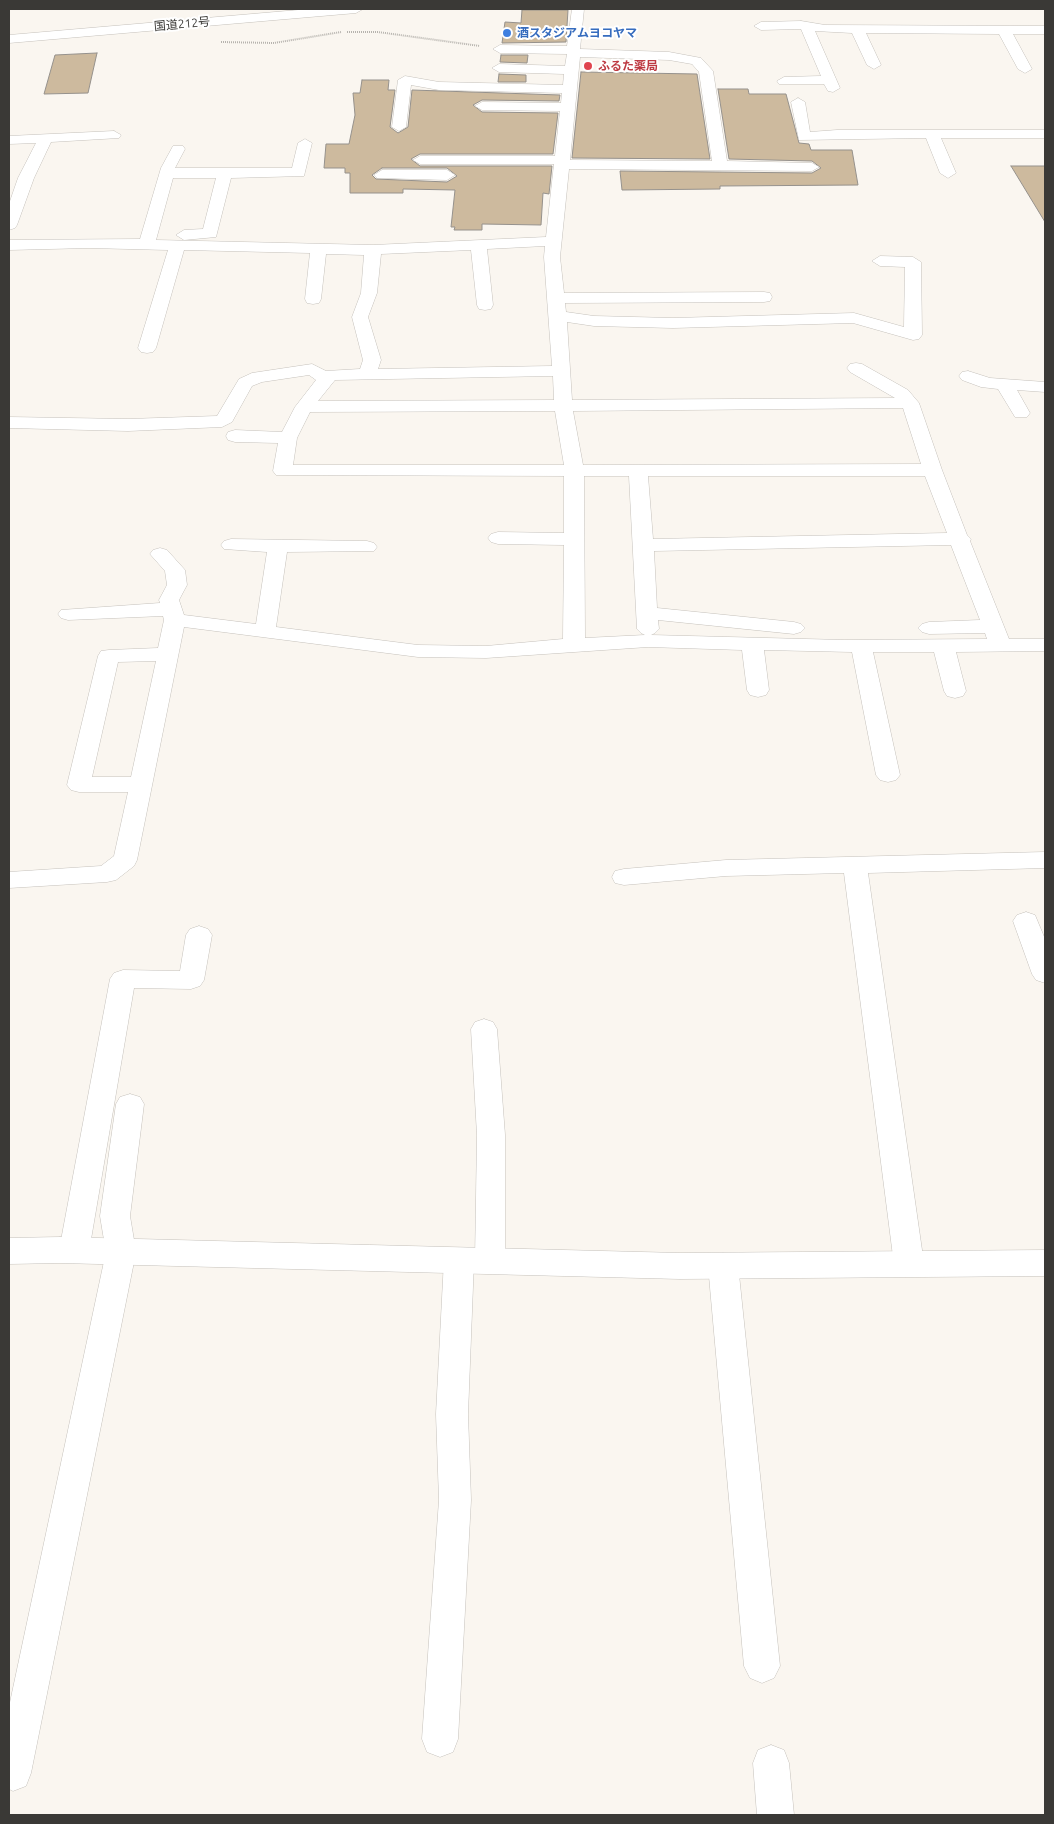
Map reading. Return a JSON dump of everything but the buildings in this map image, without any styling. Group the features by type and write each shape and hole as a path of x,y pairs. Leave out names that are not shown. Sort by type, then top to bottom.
{"main road":[{"name":"国道212号","path":"9,39 356,9"},
{"path":"9,1251 723,1265 1045,1263"}],"street":[{"path":"574,644 574,470 563,404 557,298 552,257 578,9"},
{"path":"761,26 806,26 825,29 857,30 1045,30"},
{"path":"784,81 831,84 806,26"},
{"path":"857,30 874,66"},
{"path":"1004,30 1025,68"},
{"path":"500,49 669,56 696,61 706,71 720,166"},
{"path":"498,68 572,70"},
{"path":"399,127 405,80 440,86 570,89"},
{"path":"798,102 804,137 909,127 932,134 1045,134"},
{"path":"482,106 502,112 568,107"},
{"path":"932,134 948,173"},
{"path":"9,140 114,135"},
{"path":"9,225 26,178 46,138"},
{"path":"167,173 299,173 305,144"},
{"path":"147,244 167,173 178,149"},
{"path":"420,160 812,166"},
{"path":"382,175 449,175 481,160"},
{"path":"146,348 172,244 181,234 210,234 225,173"},
{"path":"9,245 172,244 373,250 554,241"},
{"path":"478,245 485,305"},
{"path":"313,299 319,248"},
{"path":"367,374 372,360 360,317 369,293 373,250"},
{"path":"558,316 594,321 667,323 854,318 913,335 913,262 880,261"},
{"path":"662,297 667,323"},
{"path":"557,298 764,297"},
{"path":"856,368 902,394 910,403 932,470 961,539 997,635"},
{"path":"9,423 128,425 222,421 226,418 245,383 258,377 312,369 326,379"},
{"path":"560,371 330,374 304,407 288,438 283,471 574,470 638,472 932,470"},
{"path":"968,376 987,383 1045,387"},
{"path":"1004,384 1021,413"},
{"path":"304,407 910,403"},
{"path":"235,436 288,438"},
{"path":"638,472 644,545 648,641"},
{"path":"498,538 574,539"},
{"path":"644,545 961,539"},
{"path":"231,545 367,547"},
{"path":"264,631 278,546"},
{"path":"9,880 106,874 125,860 168,654 173,614 169,600 177,585 175,570 160,554"},
{"path":"647,613 776,628 997,635 1045,645"},
{"path":"68,614 173,614 264,631 418,651 486,652 574,644 648,641 862,646 943,645 997,635"},
{"path":"752,643 758,690"},
{"path":"943,645 955,691"},
{"path":"862,646 888,775"},
{"path":"141,784 79,785 110,656 168,654"},
{"path":"624,877 726,868 1045,860"},
{"path":"855,864 909,1264"},
{"path":"1026,921 1045,974"},
{"path":"74,1251 123,979 191,980 199,935"},
{"path":"440,1738 455,1500 452,1414 491,1135 484,1029"},
{"path":"13,1773 121,1252 115,1216 130,1104"},
{"path":"723,1265 762,1666"},
{"path":"772,1763 776,1815"}],"path":[{"path":"214,42 274,43 354,31 500,49"}],"place":[{"name":"酒スタジアムヨコヤマ","path":"507,33"},
{"name":"ふるた薬局","path":"588,66"}]}
